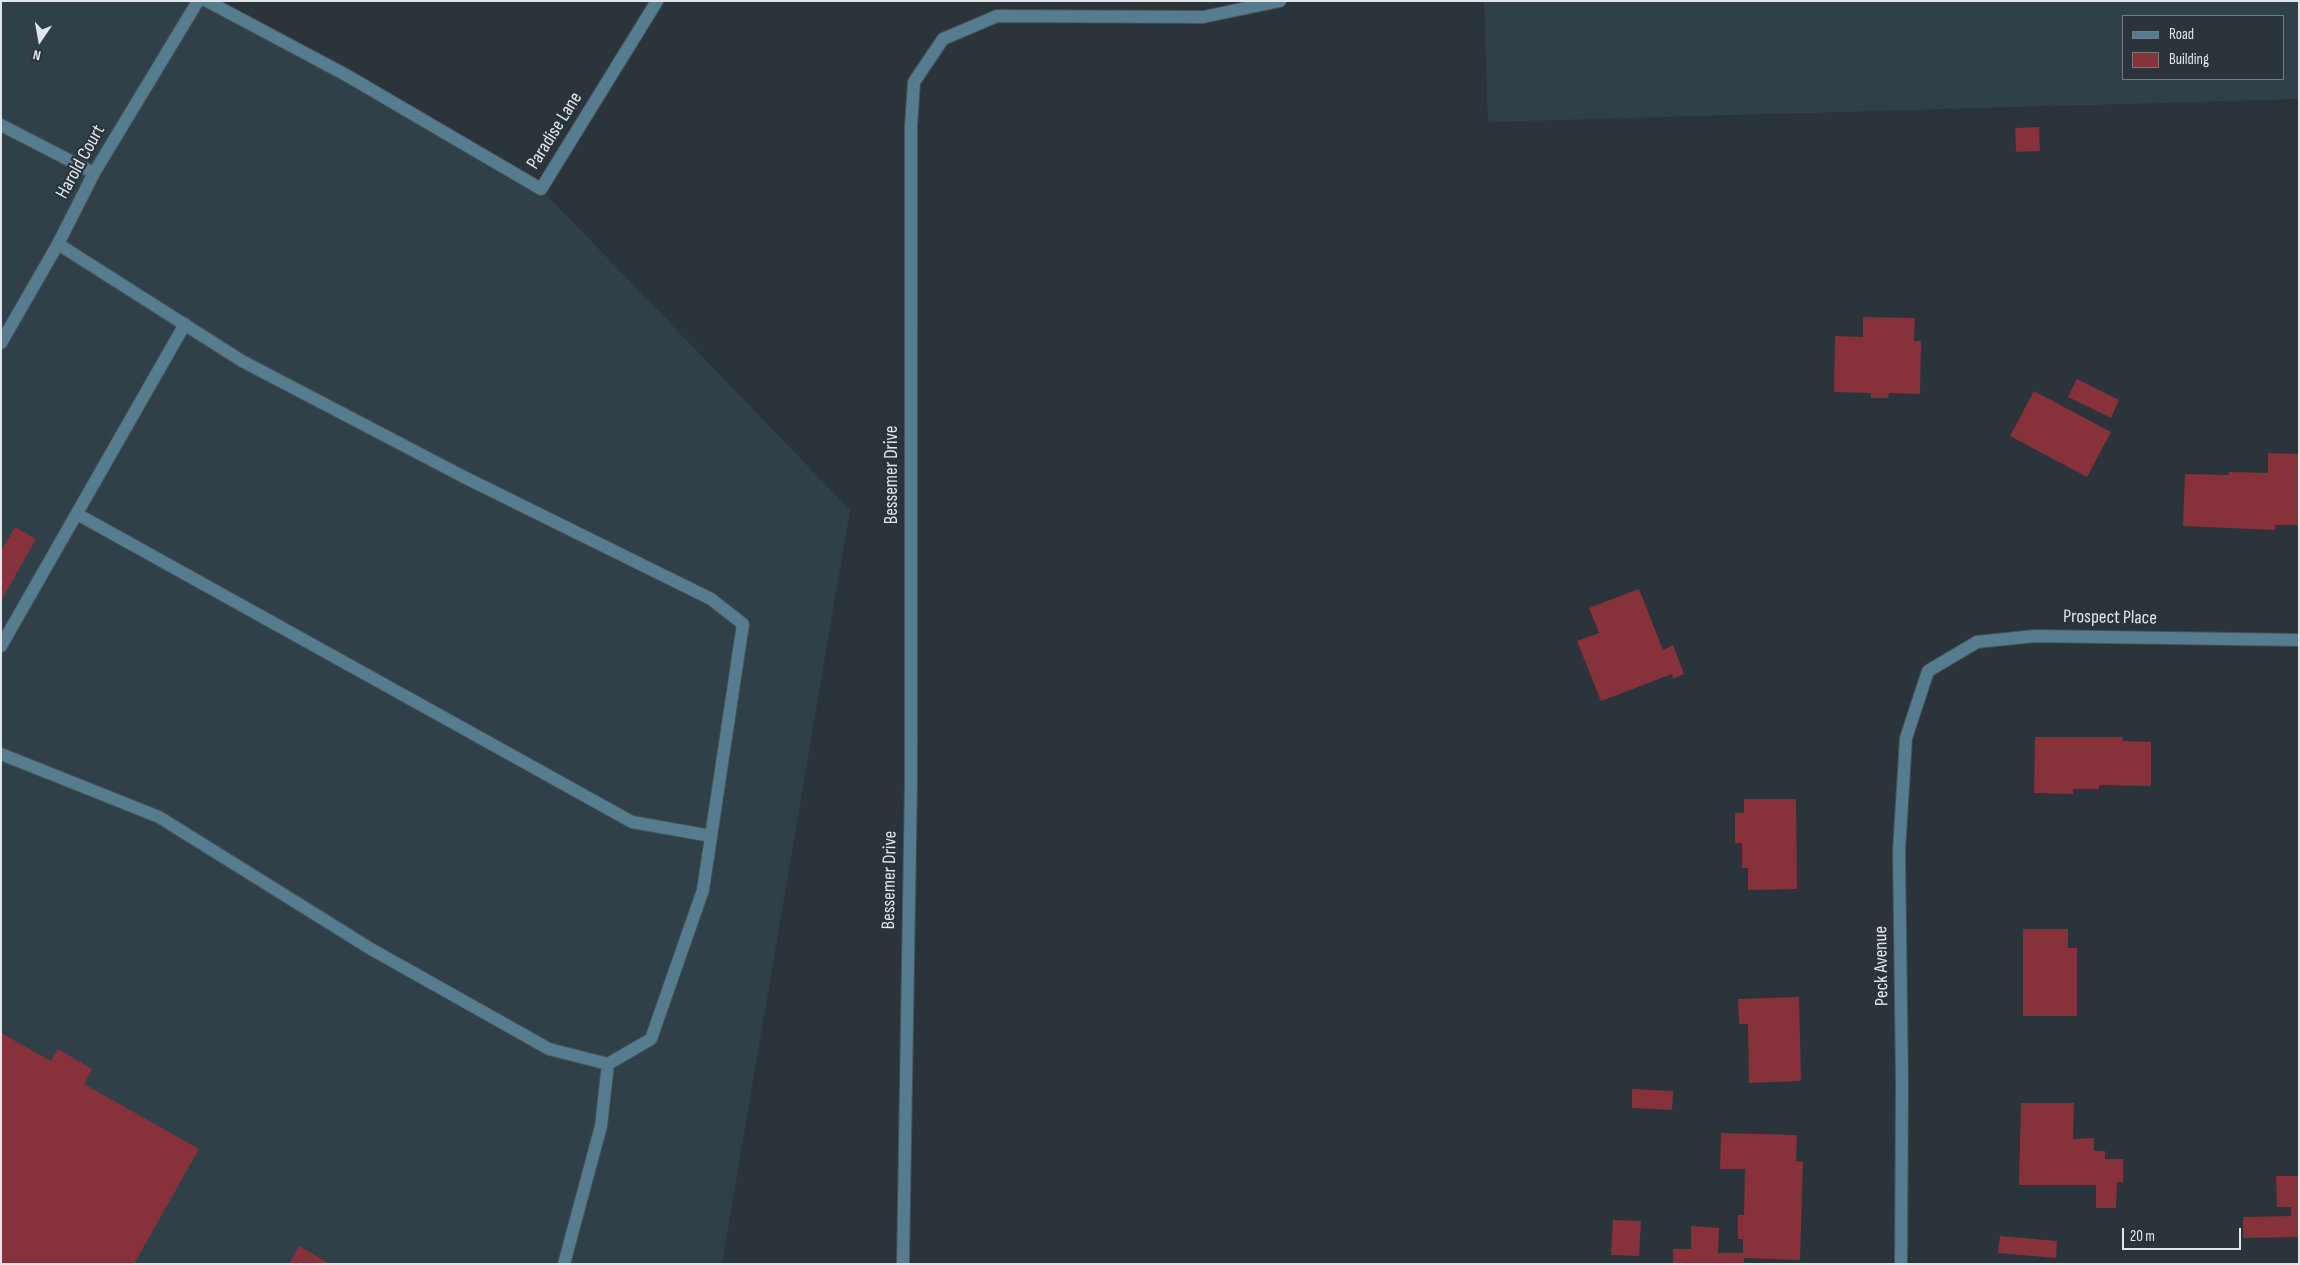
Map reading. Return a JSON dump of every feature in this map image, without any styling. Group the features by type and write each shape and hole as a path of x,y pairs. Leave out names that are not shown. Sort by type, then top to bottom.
{"street":[{"name":"Harold Court","path":"1,343 58,244 94,173 198,1"},
{"name":"Paradise Lane","path":"207,1 346,75 541,189 657,1"},
{"name":"Bessemer Drive","path":"903,1264 911,781 911,126 914,82 943,38 997,16 1203,17 1280,1"},
{"path":"1,125 94,173"},
{"path":"1,754 159,817 371,949 549,1049 608,1064 651,1039 703,890 743,624 711,599 464,477 242,361 58,244"},
{"path":"1,646 185,324"},
{"path":"77,514 632,822 712,836"},
{"name":"Prospect Place","path":"1928,671 1977,642 2035,636 2299,640"},
{"name":"Peck Avenue","path":"1901,1264 1902,1084 1899,851 1906,738 1928,671"},
{"path":"564,1264 601,1126 608,1064"}],"shaded area":[{"path":"1,1 200,1 541,189 850,510 722,1264 1,1264"},
{"path":"1484,1 2299,1 2299,99 1488,122"}],"building":[{"path":"2039,127 2040,151 2016,152 2015,128"},
{"path":"1863,317 1915,318 1914,341 1921,341 1920,394 1889,393 1888,398 1871,398 1871,393 1834,392 1835,336 1863,337"},
{"path":"2077,379 2119,400 2111,418 2068,397"},
{"path":"2034,391 2111,432 2087,477 2010,436"},
{"path":"2268,453 2299,454 2299,525 2275,525 2275,530 2183,526 2185,474 2229,475 2229,472 2268,473"},
{"path":"15,527 36,539 1,601 1,551"},
{"path":"1639,589 1663,650 1673,645 1684,674 1673,679 1672,674 1601,701 1577,641 1599,633 1589,608"},
{"path":"2035,737 2123,737 2122,741 2151,742 2151,786 2099,785 2099,789 2073,789 2073,794 2034,793"},
{"path":"1744,799 1796,799 1797,889 1748,890 1748,868 1742,868 1742,843 1735,843 1735,813 1744,813"},
{"path":"2023,929 2068,929 2068,948 2077,948 2077,1016 2023,1016"},
{"path":"1799,997 1801,1081 1749,1083 1748,1024 1739,1024 1738,999"},
{"path":"1,1033 51,1061 58,1049 92,1069 84,1084 199,1149 134,1264 1,1264"},
{"path":"1632,1089 1673,1091 1672,1110 1632,1108"},
{"path":"2021,1103 2074,1103 2073,1139 2094,1138 2094,1151 2105,1151 2105,1159 2123,1159 2123,1182 2117,1182 2116,1208 2096,1208 2096,1185 2019,1185"},
{"path":"1721,1133 1797,1135 1796,1161 1803,1162 1800,1260 1744,1258 1744,1264 1673,1264 1673,1249 1691,1249 1691,1226 1719,1228 1718,1253 1743,1253 1743,1239 1738,1239 1738,1215 1744,1215 1745,1169 1720,1169"},
{"path":"2276,1176 2299,1176 2299,1237 2243,1238 2243,1217 2291,1216 2291,1207 2277,1207"},
{"path":"1613,1220 1641,1221 1639,1256 1611,1255"},
{"path":"2000,1236 2057,1241 2056,1258 1998,1253"},
{"path":"299,1246 330,1264 289,1264"}]}
